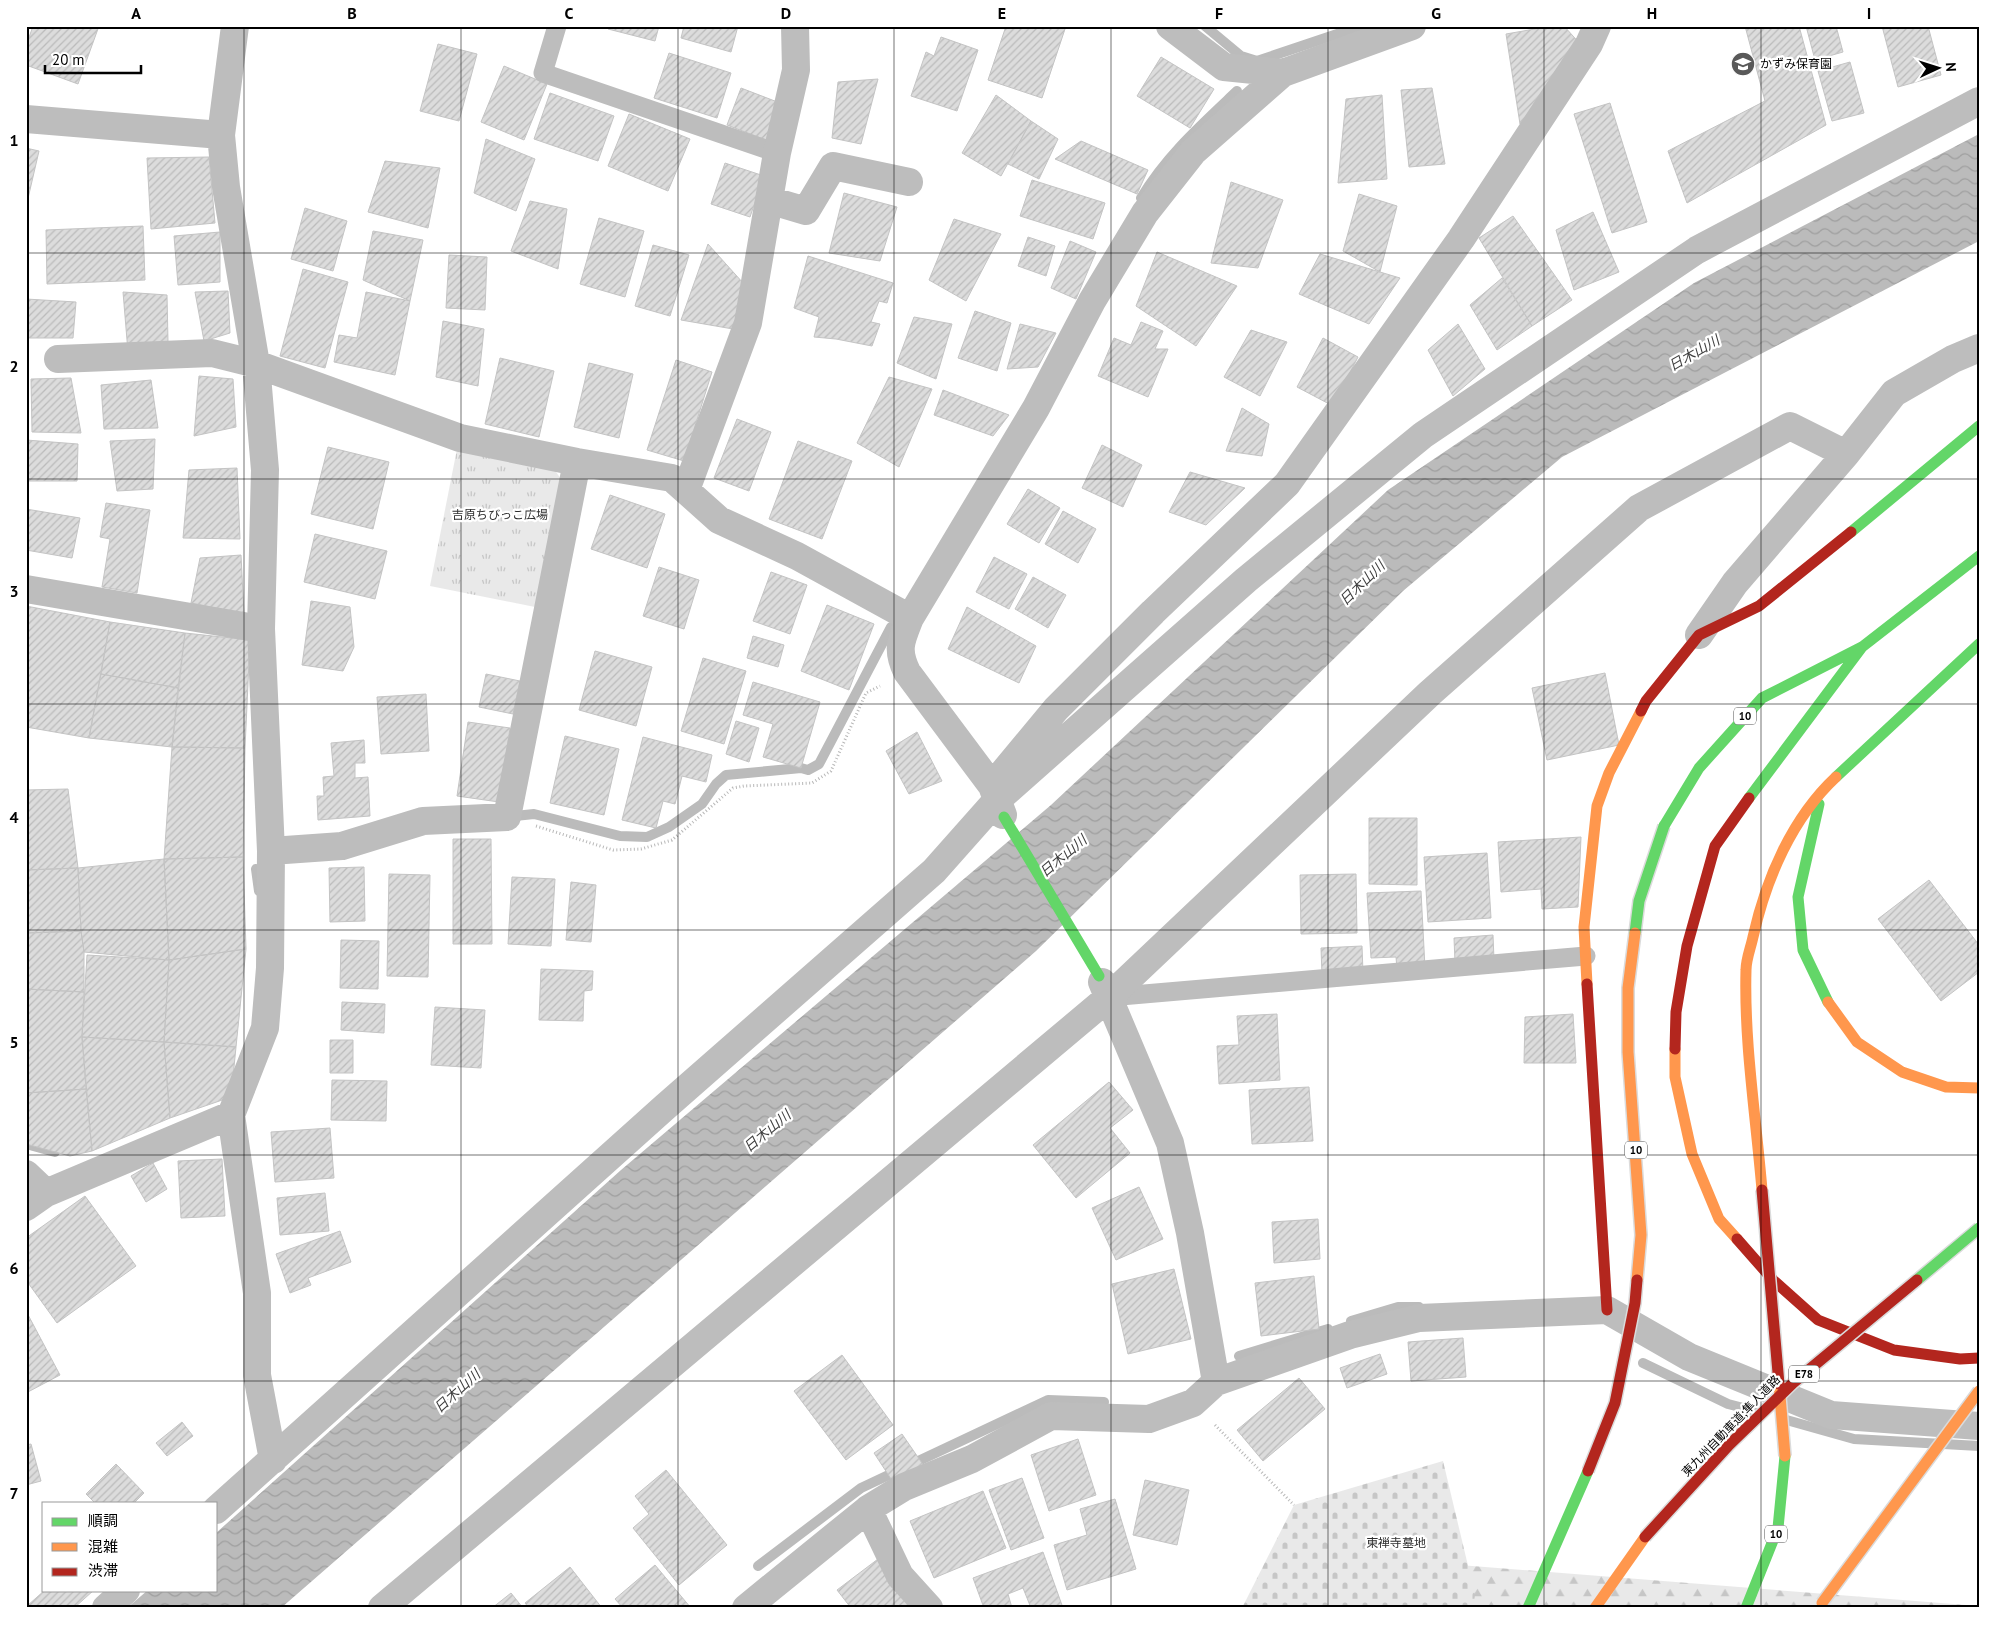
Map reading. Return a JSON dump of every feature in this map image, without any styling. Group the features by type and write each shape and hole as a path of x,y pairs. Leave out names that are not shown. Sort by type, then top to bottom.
{"main road":[{"path":"1608,1310 1590,1058 1584,927 1597,806 1609,773 1646,701 1699,636 1759,606 1917,479 1979,426"},
{"name":"10","path":"1528,1608 1588,1472 1615,1403 1635,1303 1641,1235 1628,1052 1628,988 1639,901 1664,826 1699,768 1762,698 1862,647 1979,556"},
{"name":"10","path":"1746,1608 1778,1528 1785,1456 1748,1027 1746,968 1760,905 1783,848 1822,790 1979,644"},
{"path":"1862,647 1774,761 1715,846 1687,946 1676,1012 1676,1077 1692,1154 1719,1219 1773,1280 1818,1320 1894,1350 1960,1359 1979,1358"},
{"path":"1822,790 1798,897 1803,950 1829,1003 1857,1042 1902,1072 1946,1087 1979,1088"},
{"path":"998,801 1104,987"},
{"name":"東九州自動車道;隼人道路","path":"1595,1608 1645,1537 1729,1445 1793,1383 1979,1228"},
{"path":"1820,1606 1979,1391"}],"street":[{"path":"235,26 221,135 226,187 256,364 265,470 261,629 271,851 270,968 265,1028 231,1115 258,1293 257,1375 273,1460"},
{"path":"686,490 748,323 777,152 796,70 796,26"},
{"path":"1170,26 1224,67 1282,73"},
{"path":"998,801 907,672 900,657 903,636 910,618 1036,408 1092,301 1145,213 1193,152 1282,73 1412,26"},
{"path":"998,801 1056,709 1153,612 1287,484 1461,239 1589,44 1597,26"},
{"path":"218,1508 665,1106 934,871 998,801 1246,580 1423,435 1697,250 1979,101"},
{"path":"26,119 221,135"},
{"path":"769,200 806,211 833,166 909,182"},
{"path":"1699,636 1735,583 1846,454 1894,393 1979,348"},
{"path":"58,359 212,353 256,364 460,438 577,462 672,478 719,520 797,556 910,618"},
{"path":"382,1608 1104,987 1430,693 1640,508 1790,426 1846,454"},
{"path":"271,851 342,846 423,821 507,818 577,462"},
{"path":"26,588 261,629"},
{"path":"1104,987 1170,1143 1190,1233 1216,1382"},
{"path":"26,1174 36,1200 231,1115"},
{"path":"746,1608 868,1509 904,1487 972,1459 1051,1416 1149,1419 1193,1403 1216,1382 1350,1335 1419,1318 1608,1310 1689,1357 1831,1415 1979,1426"},
{"path":"868,1509 900,1576 929,1608"},
{"path":"106,1608 124,1592"}],"lane":[{"path":"557,26 543,73 777,152"},
{"path":"1104,987 1586,956"}],"path":[{"path":"507,818 612,850 642,849 672,840 733,788 812,783 831,771 866,693 907,672"},
{"path":"1193,1403 1294,1505"}],"green space":[{"name":"吉原ちびっこ広場","path":"457,449 552,466 563,482 535,607 430,586"},
{"name":"東禅寺墓地","path":"1443,1461 1475,1595 1473,1608 1242,1608 1294,1505"},
{"path":"1371,1558 1979,1606 1979,1608 1348,1608"}],"water":[{"name":"日木山川","path":"1979,134 1979,241 1562,457 1403,591 1036,951 281,1608 127,1608 146,1592 218,1592 218,1531 621,1170 1051,805 1388,490 1694,283"}],"building":[{"path":"33,26 99,26 78,84 26,65 26,46"},
{"path":"609,26 659,26 655,41 608,29"},
{"path":"684,26 738,26 731,52 681,38"},
{"path":"1006,26 1066,26 1042,98 988,80"},
{"path":"1552,26 1564,26 1582,46 1520,124 1506,34"},
{"path":"1745,26 1799,26 1826,125 1687,203 1668,151 1765,101"},
{"path":"1806,26 1836,26 1843,52 1815,60"},
{"path":"1882,26 1928,26 1941,75 1898,87"},
{"path":"941,37 978,50 957,111 911,96 926,52 934,56"},
{"path":"438,44 477,54 459,121 420,111"},
{"path":"669,53 731,73 717,118 654,98"},
{"path":"1161,57 1214,89 1190,128 1137,96"},
{"path":"1850,62 1864,113 1832,121 1818,71"},
{"path":"504,66 547,84 524,140 481,122"},
{"path":"878,79 861,144 832,138 838,82"},
{"path":"741,88 780,103 766,140 727,125"},
{"path":"1432,88 1445,164 1409,167 1401,90"},
{"path":"550,93 614,116 598,161 534,139"},
{"path":"996,95 1031,121 1001,176 962,153"},
{"path":"1382,95 1387,179 1338,183 1346,99"},
{"path":"1610,103 1647,222 1612,233 1574,114"},
{"path":"629,114 690,139 668,191 608,166"},
{"path":"1031,121 1058,139 1039,179 1008,164"},
{"path":"486,139 535,159 516,211 474,193"},
{"path":"1081,141 1148,170 1137,194 1055,159"},
{"path":"26,148 39,151 26,207"},
{"path":"209,157 215,223 151,229 147,158"},
{"path":"385,161 440,168 428,228 368,212"},
{"path":"725,163 764,176 750,217 711,204"},
{"path":"1032,180 1105,203 1093,239 1020,216"},
{"path":"1231,182 1283,200 1258,268 1211,263"},
{"path":"844,193 897,207 880,261 829,253"},
{"path":"1359,194 1397,206 1380,272 1343,251"},
{"path":"530,201 567,209 558,269 511,251"},
{"path":"305,208 347,221 333,271 291,259"},
{"path":"1593,212 1619,272 1574,290 1556,230"},
{"path":"1513,216 1572,300 1532,326 1479,238"},
{"path":"599,218 644,231 625,297 580,284"},
{"path":"954,219 1001,234 966,301 929,280"},
{"path":"143,226 145,280 47,284 46,230"},
{"path":"373,231 423,240 410,301 363,280"},
{"path":"220,232 220,282 178,285 174,236"},
{"path":"1028,237 1055,246 1046,276 1018,266"},
{"path":"1070,241 1096,252 1076,299 1051,288"},
{"path":"708,244 744,284 733,329 681,320"},
{"path":"653,245 689,255 670,316 635,306"},
{"path":"1157,252 1237,286 1196,346 1136,306"},
{"path":"1320,254 1400,278 1369,324 1299,294"},
{"path":"449,255 487,257 485,310 446,308"},
{"path":"808,256 893,283 887,303 879,301 871,322 880,324 872,346 814,337 819,317 794,308"},
{"path":"303,269 348,282 325,368 280,356"},
{"path":"1502,278 1532,326 1497,350 1470,305"},
{"path":"228,291 230,333 204,341 195,292"},
{"path":"123,292 167,295 168,342 128,352"},
{"path":"366,292 410,301 395,375 334,362 339,335 357,338"},
{"path":"26,299 76,302 73,338 26,338"},
{"path":"975,311 1011,323 997,371 958,358"},
{"path":"914,317 952,324 936,379 897,363"},
{"path":"443,321 484,329 478,386 436,377"},
{"path":"1141,322 1163,331 1155,349 1168,349 1148,397 1098,376 1114,338 1131,345"},
{"path":"1020,324 1056,333 1038,367 1007,369"},
{"path":"1458,324 1485,369 1453,396 1428,350"},
{"path":"1251,330 1287,342 1260,396 1224,377"},
{"path":"1323,338 1358,357 1333,406 1297,387"},
{"path":"500,358 554,371 539,437 485,424"},
{"path":"676,360 712,372 684,461 647,450"},
{"path":"589,363 633,374 619,438 574,427"},
{"path":"199,376 233,379 236,427 194,436"},
{"path":"889,377 932,389 899,467 857,443"},
{"path":"71,378 81,433 32,432 31,379"},
{"path":"151,380 158,428 104,429 101,385"},
{"path":"943,390 1009,415 993,436 934,415"},
{"path":"1242,408 1269,424 1262,456 1226,451"},
{"path":"737,419 771,432 749,491 714,478"},
{"path":"155,439 153,489 117,491 110,441"},
{"path":"26,440 78,444 77,481 26,481"},
{"path":"798,441 852,461 822,539 769,519"},
{"path":"1102,445 1142,465 1123,507 1082,488"},
{"path":"328,447 389,462 373,529 311,514"},
{"path":"237,468 240,539 183,538 189,470"},
{"path":"1190,472 1245,488 1206,525 1169,512"},
{"path":"1028,489 1060,508 1039,543 1007,524"},
{"path":"610,495 665,514 647,568 591,549"},
{"path":"106,503 150,510 137,593 102,587 110,539 100,537"},
{"path":"26,509 80,518 72,558 26,550"},
{"path":"1063,511 1096,529 1078,563 1045,544"},
{"path":"315,534 387,551 375,599 304,582"},
{"path":"241,555 244,614 191,603 200,558"},
{"path":"994,557 1027,574 1009,609 976,592"},
{"path":"659,567 699,580 684,629 643,616"},
{"path":"771,572 807,585 790,634 753,621"},
{"path":"1033,577 1066,595 1048,628 1015,609"},
{"path":"311,601 350,607 354,647 343,671 302,665"},
{"path":"827,605 874,624 849,690 801,671"},
{"path":"26,606 110,622 89,738 26,727"},
{"path":"967,607 1036,646 1019,683 948,649"},
{"path":"110,622 185,633 178,688 101,674"},
{"path":"185,633 250,640 245,748 172,747"},
{"path":"753,636 784,645 778,667 747,658"},
{"path":"595,651 652,667 636,726 579,710"},
{"path":"703,658 746,671 724,744 681,731"},
{"path":"1605,673 1619,745 1547,760 1532,688"},
{"path":"101,674 178,688 172,747 89,738"},
{"path":"486,674 520,681 513,714 479,707"},
{"path":"753,682 820,702 801,768 763,757 773,724 743,715"},
{"path":"426,694 429,751 381,754 377,697"},
{"path":"736,721 759,728 749,762 726,754"},
{"path":"468,722 510,728 499,802 457,796"},
{"path":"917,732 942,781 909,794 886,751"},
{"path":"565,736 619,749 604,815 550,803"},
{"path":"643,737 712,755 706,782 682,776 675,804 663,801 656,828 622,820"},
{"path":"364,740 365,763 355,763 355,778 368,777 370,816 318,820 317,796 324,796 323,777 334,776 331,743"},
{"path":"172,747 245,748 243,857 164,859"},
{"path":"68,789 78,868 26,870 26,790"},
{"path":"1369,818 1417,818 1417,885 1369,884"},
{"path":"1581,837 1578,907 1542,909 1541,889 1501,892 1498,842"},
{"path":"453,839 491,839 492,944 453,944"},
{"path":"1487,853 1491,918 1428,922 1424,857"},
{"path":"243,857 246,949 169,960 164,859"},
{"path":"164,859 169,960 84,952 78,868"},
{"path":"364,867 365,921 330,922 329,868"},
{"path":"78,868 81,931 26,933 26,870"},
{"path":"389,874 430,875 428,977 387,976"},
{"path":"1356,874 1357,933 1301,934 1300,875"},
{"path":"512,877 555,879 551,946 508,944"},
{"path":"1929,880 1979,945 1979,972 1941,1001 1878,919"},
{"path":"571,882 596,885 591,942 566,940"},
{"path":"1421,891 1425,968 1397,969 1396,957 1371,958 1367,893"},
{"path":"81,931 84,952 84,992 26,989 26,933"},
{"path":"1493,935 1494,960 1455,962 1454,938"},
{"path":"341,940 379,941 378,989 340,988"},
{"path":"1362,946 1363,973 1322,975 1321,948"},
{"path":"246,949 236,1047 164,1042 169,960"},
{"path":"87,955 169,960 164,1042 82,1037"},
{"path":"541,969 593,971 592,990 584,991 583,1021 539,1020"},
{"path":"26,989 84,992 82,1037 86,1089 26,1093"},
{"path":"342,1002 385,1004 384,1033 341,1030"},
{"path":"435,1007 485,1010 481,1068 431,1065"},
{"path":"1277,1014 1280,1080 1219,1084 1217,1046 1239,1045 1237,1016"},
{"path":"1573,1014 1576,1063 1524,1063 1525,1017"},
{"path":"82,1037 164,1042 170,1118 92,1151"},
{"path":"330,1040 353,1040 353,1073 330,1073"},
{"path":"164,1042 236,1047 231,1097 170,1118"},
{"path":"332,1080 387,1081 386,1121 331,1120"},
{"path":"1109,1082 1133,1110 1110,1128 1130,1153 1076,1198 1033,1145"},
{"path":"1309,1087 1313,1141 1252,1144 1249,1090"},
{"path":"86,1089 92,1151 70,1156 26,1144 26,1093"},
{"path":"330,1128 334,1178 275,1182 271,1132"},
{"path":"222,1159 225,1216 181,1218 178,1161"},
{"path":"153,1163 167,1189 146,1202 131,1176"},
{"path":"1139,1187 1163,1239 1116,1260 1092,1208"},
{"path":"325,1193 329,1231 280,1235 277,1198"},
{"path":"85,1196 136,1266 57,1323 26,1280 26,1238"},
{"path":"1318,1219 1320,1259 1274,1263 1272,1222"},
{"path":"340,1231 351,1262 308,1278 311,1285 290,1293 276,1254"},
{"path":"1174,1269 1191,1339 1128,1354 1112,1284"},
{"path":"1314,1276 1319,1329 1261,1336 1255,1283"},
{"path":"26,1311 60,1375 26,1393"},
{"path":"1463,1338 1466,1377 1411,1381 1408,1342"},
{"path":"1380,1354 1387,1374 1347,1388 1340,1368"},
{"path":"842,1355 893,1425 846,1460 794,1391"},
{"path":"1299,1378 1325,1409 1263,1461 1237,1430"},
{"path":"182,1422 193,1436 167,1456 156,1443"},
{"path":"902,1434 924,1466 895,1485 874,1453"},
{"path":"1078,1439 1096,1495 1049,1511 1031,1455"},
{"path":"31,1444 41,1481 26,1485 26,1445"},
{"path":"116,1464 144,1493 135,1502 94,1502 86,1494"},
{"path":"666,1470 727,1545 679,1585 633,1528 649,1514 635,1496"},
{"path":"1022,1478 1044,1538 1011,1550 989,1490"},
{"path":"1145,1480 1189,1490 1177,1545 1133,1535"},
{"path":"983,1491 1006,1548 934,1578 910,1521"},
{"path":"1115,1499 1136,1569 1067,1590 1054,1545 1087,1535 1080,1509"},
{"path":"1043,1552 1063,1608 1031,1608 1023,1588 1008,1594 1012,1608 984,1608 973,1578"},
{"path":"878,1559 914,1608 851,1608 837,1590"},
{"path":"655,1565 691,1608 623,1608 615,1599"},
{"path":"570,1567 602,1608 529,1608 525,1603"},
{"path":"43,1592 92,1592 74,1608 29,1608 27,1606"},
{"path":"511,1593 523,1608 492,1608"}],"waterway":[{"path":"1205,26 1241,56 1257,61 1361,26"},
{"path":"1141,198 1161,168 1197,129 1237,91"},
{"path":"515,816 534,814 620,836 647,837 669,827 702,804 716,784 726,775 801,768 808,770 819,764 891,627"},
{"path":"256,869 259,891"},
{"path":"26,1144 55,1152"},
{"path":"1351,1321 1398,1307 1419,1307"},
{"path":"1239,1356 1328,1329"},
{"path":"1643,1363 1728,1404 1759,1412"},
{"path":"758,1566 861,1488 1048,1400 1104,1402"},
{"path":"1783,1419 1854,1439 1979,1446"}],"traffic: fast":[{"path":"1851,532 1979,426"},
{"path":"1664,826 1699,768 1762,698 1862,647 1979,556"},
{"path":"1836,777 1979,644"},
{"path":"1749,798 1862,647"},
{"path":"1819,804 1798,897 1803,950 1828,1002"},
{"path":"1004,817 1099,976"},
{"path":"1635,933 1639,901 1664,826"},
{"path":"1917,1280 1979,1228"},
{"path":"1746,1608 1778,1528 1785,1456"},
{"path":"1528,1608 1588,1471"}],"traffic: slow":[{"path":"1587,984 1584,927 1597,806 1609,773 1641,711"},
{"path":"1762,1190 1747,1025 1747,962 1765,893 1783,851 1806,811 1836,777"},
{"path":"1635,933 1628,988 1628,1052 1641,1235 1637,1280"},
{"path":"1828,1002 1857,1042 1902,1072 1946,1087 1979,1088"},
{"path":"1675,1049 1675,1077 1692,1154 1719,1219 1737,1239"},
{"path":"1779,1384 1785,1456"},
{"path":"1822,1603 1979,1391"},
{"path":"1595,1608 1645,1537"}],"traffic: jam":[{"path":"1641,711 1646,701 1699,635 1759,606 1851,532"},
{"path":"1675,1049 1676,1012 1687,946 1715,846 1749,798"},
{"path":"1587,984 1607,1310"},
{"path":"1762,1190 1779,1384"},
{"path":"1737,1239 1773,1280 1818,1320 1894,1350 1960,1359 1979,1358"},
{"path":"1588,1471 1615,1403 1635,1303 1637,1280"},
{"path":"1645,1537 1729,1445 1793,1383 1917,1280"}],"place":[{"name":"かずみ保育園","path":"1743,64"}]}
